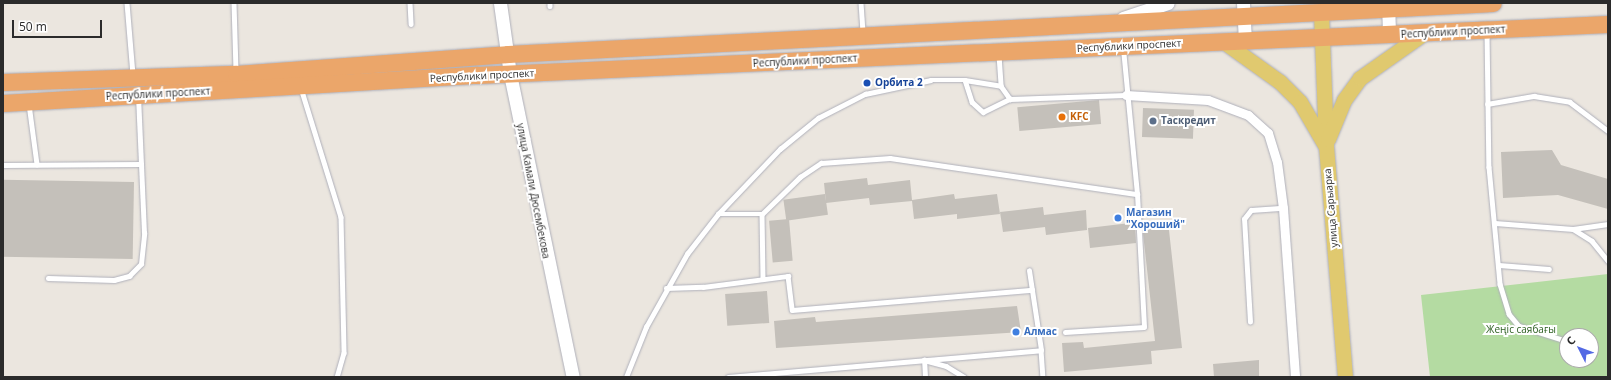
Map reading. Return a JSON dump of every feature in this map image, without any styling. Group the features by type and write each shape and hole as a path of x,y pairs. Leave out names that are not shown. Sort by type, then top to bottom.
{"highway":[{"name":"Республики проспект","path":"3,82 133,76 236,74 508,54 1108,23 1244,10 1321,13 1388,5 1493,3"},
{"name":"Республики проспект","path":"3,103 138,94 510,74 1608,24"}],"main road":[{"name":"улица Камали Дюсембекова","path":"500,3 510,74 573,377"},
{"path":"1108,23 1168,3"},
{"path":"1388,5 1389,35"},
{"path":"1244,10 1245,41"},
{"name":"улица Сарыарка","path":"1321,13 1326,146 1345,377"},
{"path":"1326,146 1344,100 1360,78 1424,33"},
{"path":"1224,42 1280,82 1300,102 1326,146"}],"street":[{"path":"1126,95 1208,100 1248,115 1268,133 1277,162 1283,208 1295,377"}],"lane":[{"path":"127,3 133,76"},
{"path":"234,3 236,74"},
{"path":"410,3 410,24"},
{"path":"861,3 864,36"},
{"path":"1487,30 1487,104 1500,284 1509,314 1519,326 1559,339"},
{"path":"1065,332 1144,326 1137,194 1126,95 1123,47"},
{"path":"999,52 1001,86 1010,99"},
{"path":"626,377 666,288 687,254 718,214 780,150 838,106 865,94 931,80 965,80 1001,86"},
{"path":"965,80 972,102 983,112 1010,99 1126,95"},
{"path":"301,86 341,217 344,353 337,377"},
{"path":"48,278 114,280 130,276 141,264 144,233 138,94"},
{"path":"1487,104 1534,96 1570,102 1608,131"},
{"path":"29,102 37,164"},
{"path":"718,214 762,214 800,177 821,163 890,158 1137,194"},
{"path":"3,165 140,164"},
{"path":"1250,322 1244,219 1251,210 1283,208"},
{"path":"762,214 763,279"},
{"path":"1495,223 1573,229 1608,224"},
{"path":"1573,229 1592,241 1608,261"},
{"path":"1499,264 1549,269"},
{"path":"1029,271 1041,350 1043,377"},
{"path":"666,288 703,287 788,276 792,310 1032,290"},
{"path":"728,377 1041,350"},
{"path":"924,360 925,377"},
{"path":"924,360 946,366 964,377"}],"green space":[{"name":"Жеңіс саябағы","path":"1608,274 1608,377 1430,377 1421,295"}],"building":[{"path":"1099,100 1101,124 1019,131 1017,107"},
{"path":"1143,108 1194,110 1193,139 1142,137"},
{"path":"1552,150 1561,165 1608,179 1608,209 1558,195 1503,198 1501,152"},
{"path":"867,178 868,185 910,180 912,200 954,194 955,199 997,194 1000,214 957,219 957,214 914,219 912,201 870,205 869,198 826,203 824,183"},
{"path":"3,180 134,182 133,259 3,257"},
{"path":"825,194 828,215 786,221 783,200"},
{"path":"1043,207 1044,215 1086,210 1087,230 1046,235 1045,227 1003,232 1000,212"},
{"path":"789,219 793,261 773,263 769,221"},
{"path":"1168,221 1182,348 1151,351 1152,364 1064,372 1062,343 1083,342 1084,348 1155,341 1142,224"},
{"path":"1130,223 1135,225 1136,243 1090,248 1088,228"},
{"path":"767,291 769,323 727,326 725,294"},
{"path":"1017,306 1021,332 776,348 774,321 815,317 816,322"},
{"path":"1259,360 1259,377 1214,377 1213,364"}],"place":[{"name":"Орбита 2","path":"867,83"},
{"name":"KFC","path":"1062,117"},
{"name":"Таскредит","path":"1153,121"},
{"name":"Магазин \"Хороший\"","path":"1118,218"},
{"name":"Алмас","path":"1016,332"}]}
